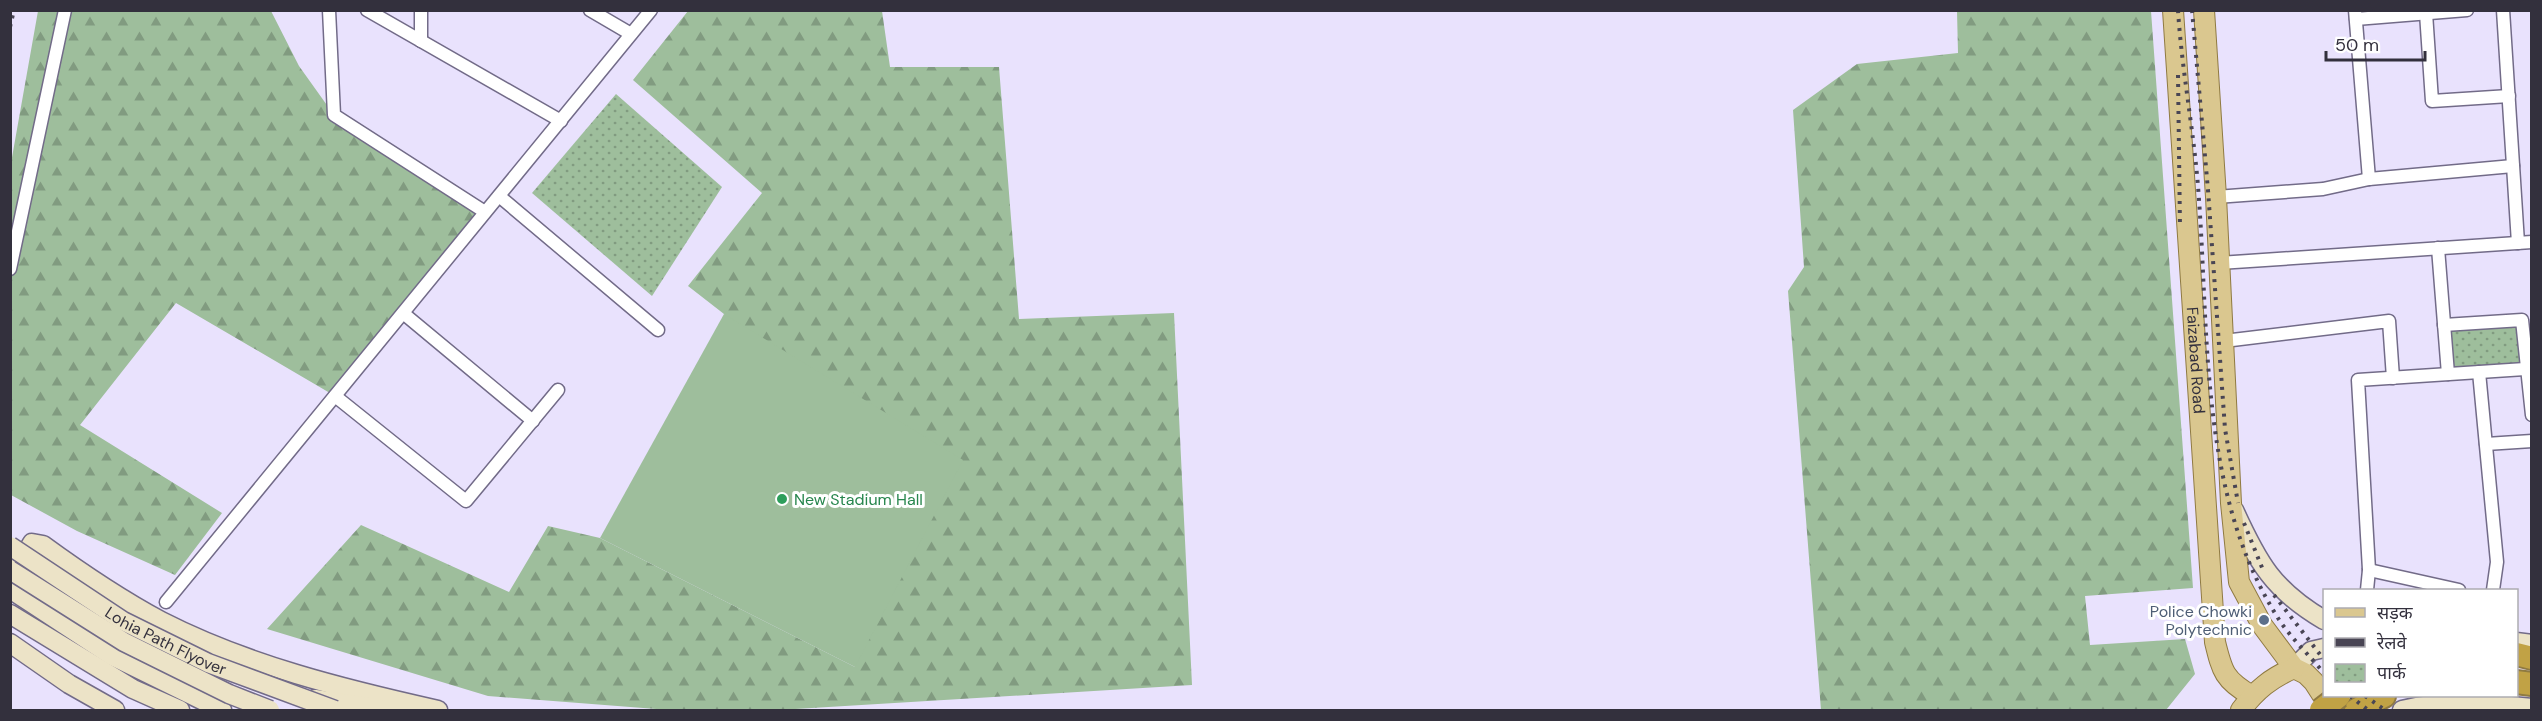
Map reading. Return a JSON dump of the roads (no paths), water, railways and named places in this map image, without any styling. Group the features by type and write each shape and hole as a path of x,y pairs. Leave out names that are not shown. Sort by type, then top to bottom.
{"highway":[{"path":"2321,711 2339,697"},
{"path":"2356,711 2382,697"}],"main road":[{"name":"Faizabad Road","path":"2173,10 2215,642 2224,675 2246,703"},
{"name":"Faizabad Road","path":"2204,10 2224,341 2231,503 2240,582 2262,626 2294,668 2306,674 2323,696"},
{"path":"2231,503 2253,552 2277,586 2294,601 2323,620"},
{"path":"10,580 19,549 32,543 43,545 123,599 162,621 212,644 290,672 438,711"},
{"name":"Lohia Path Flyover","path":"19,549 123,621 208,663 335,711"},
{"name":"Lohia Path Flyover","path":"10,570 124,642 229,694 270,711"},
{"path":"10,590 112,656 222,711"},
{"path":"10,614 133,689 180,711"},
{"path":"10,643 69,684 115,711"},
{"path":"2246,703 2270,679 2294,668 2310,651 2323,648"},
{"path":"295,697 387,711"},
{"name":"Faizabad Road","path":"2323,697 2332,711"},
{"path":"2404,705 2469,704 2532,708"}],"street":[{"path":"10,269 64,10"},
{"path":"329,10 334,115 485,212"},
{"path":"367,10 561,121"},
{"path":"421,10 421,41"},
{"path":"590,10 631,34"},
{"path":"166,602 651,10"},
{"path":"2369,179 2356,15 2467,10"},
{"path":"2503,10 2518,243"},
{"path":"2426,13 2432,101 2509,96"},
{"path":"2216,197 2323,189 2369,179 2513,166"},
{"path":"499,196 658,330"},
{"path":"2219,263 2532,242"},
{"path":"2438,248 2448,374"},
{"path":"403,313 532,421"},
{"path":"2444,325 2522,320 2525,369 2532,416"},
{"path":"2224,341 2389,321 2393,378"},
{"path":"2367,589 2369,570 2358,380 2525,369"},
{"path":"2479,372 2497,562 2493,589"},
{"path":"335,396 466,501 558,390"},
{"path":"2486,444 2532,441"},
{"path":"2369,570 2451,589"}],"railway":[{"path":"10,27 14,10"},
{"path":"2178,10 2197,176 2208,361 2221,468 2234,520 2253,570 2278,618 2323,672"},
{"path":"2192,10 2208,190 2225,429 2238,503"},
{"path":"2178,75 2180,228"},
{"path":"2244,523 2263,570"},
{"path":"2274,595 2322,657"},
{"path":"2351,697 2368,710"},
{"path":"2366,697 2385,710"}],"place":[{"name":"New Stadium Hall","path":"782,499"},
{"name":"Police Chowki Polytechnic","path":"2264,620"}]}
